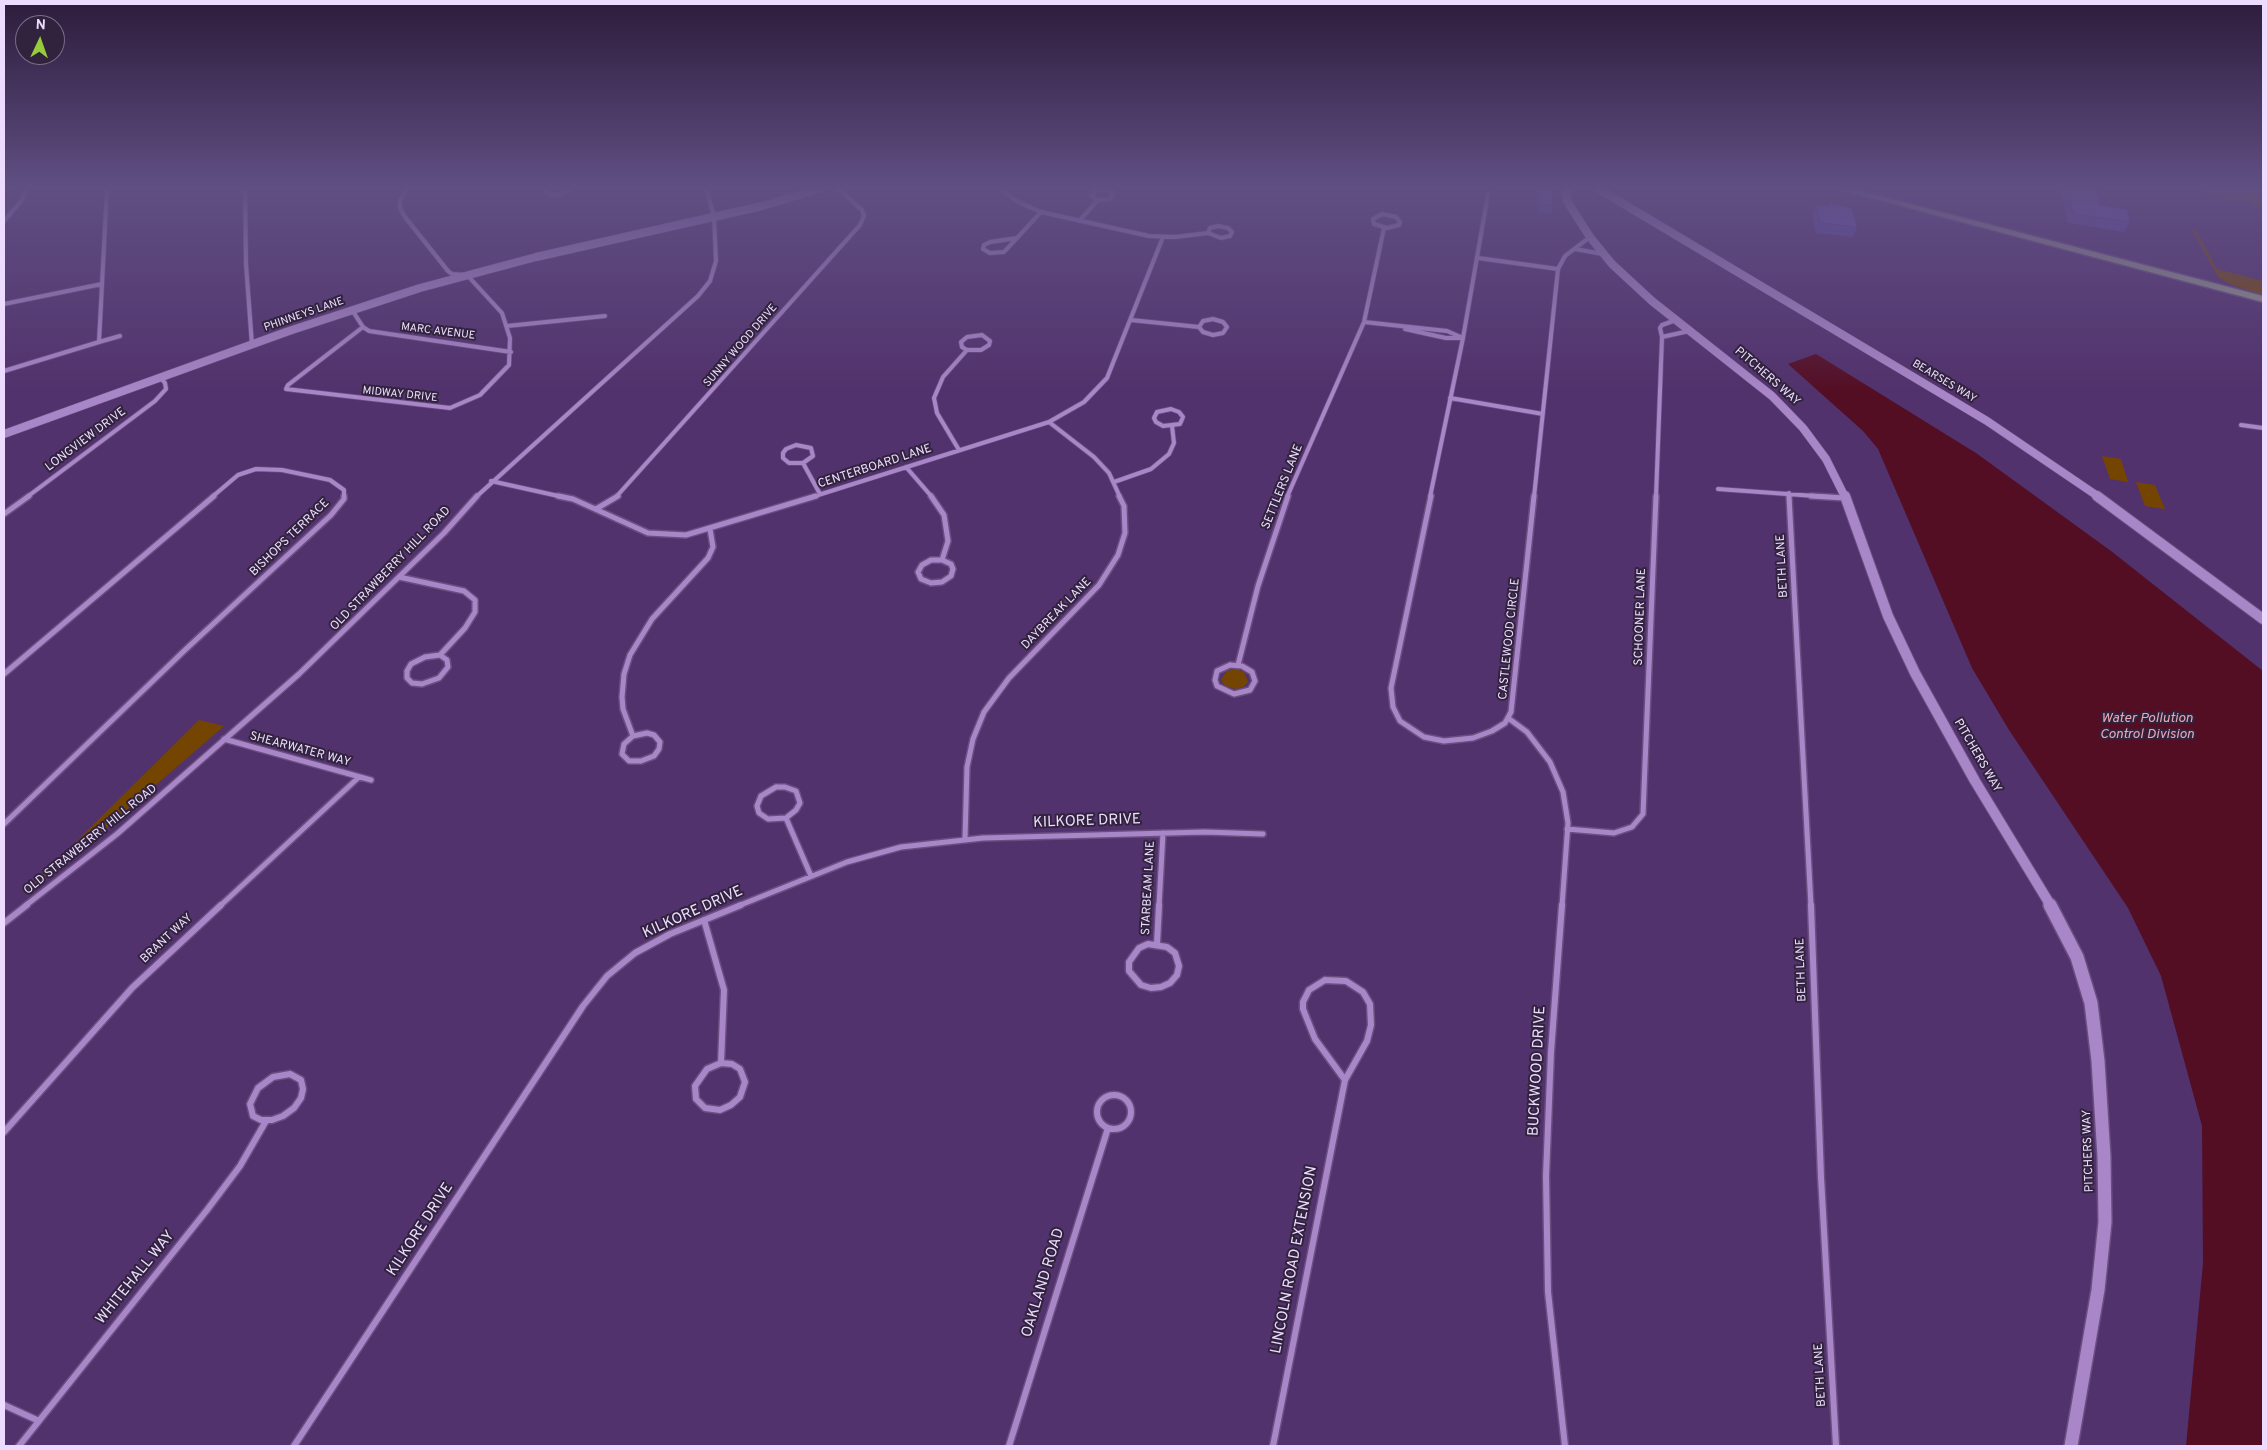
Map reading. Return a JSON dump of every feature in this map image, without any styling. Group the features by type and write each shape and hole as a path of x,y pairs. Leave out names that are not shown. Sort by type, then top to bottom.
{"main road":[{"name":"PHINNEYS LANE","path":"4,434 352,310 467,274 545,256"},
{"name":"PITCHERS WAY","path":"1605,256 1623,275 1676,320 1754,380 1785,408 1826,459 1845,498 1888,616 1915,673 1974,781 2054,911 2077,958 2091,1003 2098,1061 2102,1123 2104,1222 2098,1290 2071,1446"},
{"name":"BEARSES WAY","path":"1710,256 1987,421 2094,494 2263,619"},
{"path":"2097,256 2263,299"}],"street":[{"path":"99,342 103,256"},
{"path":"246,256 252,345"},
{"path":"436,256 452,274 467,274 502,313 507,326 511,352"},
{"name":"OLD STRAWBERRY HILL ROAD","path":"4,923 117,834 306,668 444,533 491,481 631,357 706,287 716,261 716,256"},
{"name":"SUNNY WOOD DRIVE","path":"596,509 619,495 628,486 833,256"},
{"name":"CENTERBOARD LANE","path":"491,481 560,495 648,533 686,535 1049,422 1084,402 1107,378 1156,256"},
{"name":"SETTLERS LANE","path":"1238,665 1258,586 1288,495 1364,322 1378,256"},
{"path":"1478,258 1558,270 1561,260 1567,256"},
{"name":"CASTLEWOOD CIRCLE","path":"1478,258 1393,675 1392,700 1396,715 1405,726 1424,737 1437,740 1460,741 1484,734 1499,727 1508,718 1514,705 1558,270"},
{"path":"4,304 102,284"},
{"path":"352,310 362,327"},
{"path":"507,326 605,316"},
{"path":"1131,320 1198,327 1203,332 1213,335 1222,333 1227,328 1222,322 1213,319 1202,321 1198,327"},
{"path":"1676,320 1662,325 1660,328 1662,337 1690,331"},
{"path":"1364,322 1398,327 1429,336 1463,338"},
{"name":"MIDWAY DRIVE","path":"362,327 288,385 286,389 450,408 468,402 492,385 509,365 511,352"},
{"name":"MARC AVENUE","path":"362,327 374,332 494,348 511,352"},
{"path":"960,450 937,412 934,398 943,377 967,350 984,349 990,341 982,335 970,335 961,342 962,347 967,350"},
{"path":"4,371 120,336"},
{"name":"SCHOONER LANE","path":"1567,829 1614,833 1632,826 1643,814 1662,337"},
{"name":"LONGVIEW DRIVE","path":"4,514 155,401 166,389 165,383 160,377"},
{"path":"1450,398 1543,414"},
{"path":"1165,409 1179,412 1183,420 1172,426 1157,424 1154,420 1155,414 1165,409"},
{"name":"DAYBREAK LANE","path":"965,839 967,767 977,726 998,690 1092,593 1112,566 1122,544 1126,524 1124,506 1114,482 1094,457 1049,422"},
{"path":"2241,424 2263,428"},
{"path":"1114,482 1143,473 1164,460 1174,443 1172,426"},
{"path":"793,446 809,446 813,449 813,456 803,462 789,463 783,458 783,453 793,446"},
{"path":"803,462 820,494"},
{"path":"906,467 936,501 944,515 948,541 942,560"},
{"name":"BISHOPS TERRACE","path":"4,674 238,475 256,469 282,470 330,480 337,483 344,490 344,499 331,515 185,650 4,824"},
{"path":"1718,489 1845,498"},
{"name":"BETH LANE","path":"1789,493 1809,858 1821,1177 1836,1446"},
{"path":"633,736 623,709 622,697 624,674 630,655 652,620 708,558 713,547 710,529"},
{"path":"931,560 942,560 951,564 953,569 949,579 935,584 921,580 918,572 922,565 931,560"},
{"path":"399,577 464,591 475,600 474,616 440,655 430,655 415,661 408,668 407,678 412,683 422,684 439,678 448,667 447,660 440,655"},
{"path":"1238,665 1252,672 1254,684 1242,693 1226,692 1217,686 1216,674 1222,667 1238,665"},
{"name":"BUCKWOOD DRIVE","path":"1508,718 1527,732 1550,762 1563,792 1567,829 1551,1043 1546,1176 1548,1292 1565,1446"},
{"path":"647,733 654,735 660,742 659,749 646,760 629,761 622,754 622,747 633,736 647,733"},
{"name":"SHEARWATER WAY","path":"224,739 371,780"},
{"name":"BRANT WAY","path":"4,1132 132,988 359,777"},
{"path":"785,786 796,791 800,803 793,813 786,818 772,820 761,816 757,806 761,796 776,787 785,786"},
{"path":"786,818 811,876"},
{"name":"KILKORE DRIVE","path":"294,1446 595,990 620,964 635,953 664,937 847,862 883,851 916,844 965,839 1163,833 1263,834"},
{"name":"STARBEAM LANE","path":"1157,944 1163,833"},
{"path":"704,920 724,990 721,1063"},
{"name":"STARBEAM LANE","path":"1148,944 1157,944 1167,947 1175,953 1179,962 1178,971 1174,979 1166,985 1151,988 1141,985 1134,979 1130,971 1129,962 1139,948 1148,944"},
{"name":"LINCOLN ROAD EXTENSION","path":"1273,1446 1345,1080 1367,1042 1371,1024 1371,1010 1367,998 1358,988 1346,981 1326,980 1309,990 1305,995 1303,1009 1315,1039 1345,1080"},
{"path":"721,1063 732,1064 740,1069 745,1077 744,1087 740,1097 726,1108 714,1110 705,1108 696,1099 695,1086 707,1069 721,1063"},
{"path":"290,1074 298,1078 303,1089 298,1103 283,1116 266,1121 256,1119 251,1113 250,1104 254,1093 274,1077 290,1074"},
{"path":"1119,1096 1130,1106 1130,1119 1119,1129 1108,1128 1098,1119 1097,1109 1105,1098 1119,1096"},
{"name":"WHITEHALL WAY","path":"19,1446 224,1188 251,1149 266,1121"},
{"name":"OAKLAND ROAD","path":"1009,1446 1108,1128"},
{"path":"4,1405 39,1421"}],"shaded area":[{"path":"2206,256 2210,256 2217,269 2263,281 2263,295 2232,285 2218,277"},
{"path":"2102,456 2121,459 2128,482 2110,479"},
{"path":"2136,482 2155,485 2165,509 2145,506"},
{"path":"1236,669 1244,672 1248,682 1243,687 1235,689 1224,685 1221,679 1227,671"},
{"path":"199,720 224,726 68,861 22,895"}],"water":[{"name":"Water Pollution Control Division","path":"1816,354 1976,453 2111,551 2263,671 2263,1446 2186,1446 2203,1263 2202,1126 2161,976 2128,908 2009,730 1972,668 1878,449 1863,431 1788,364"}]}
